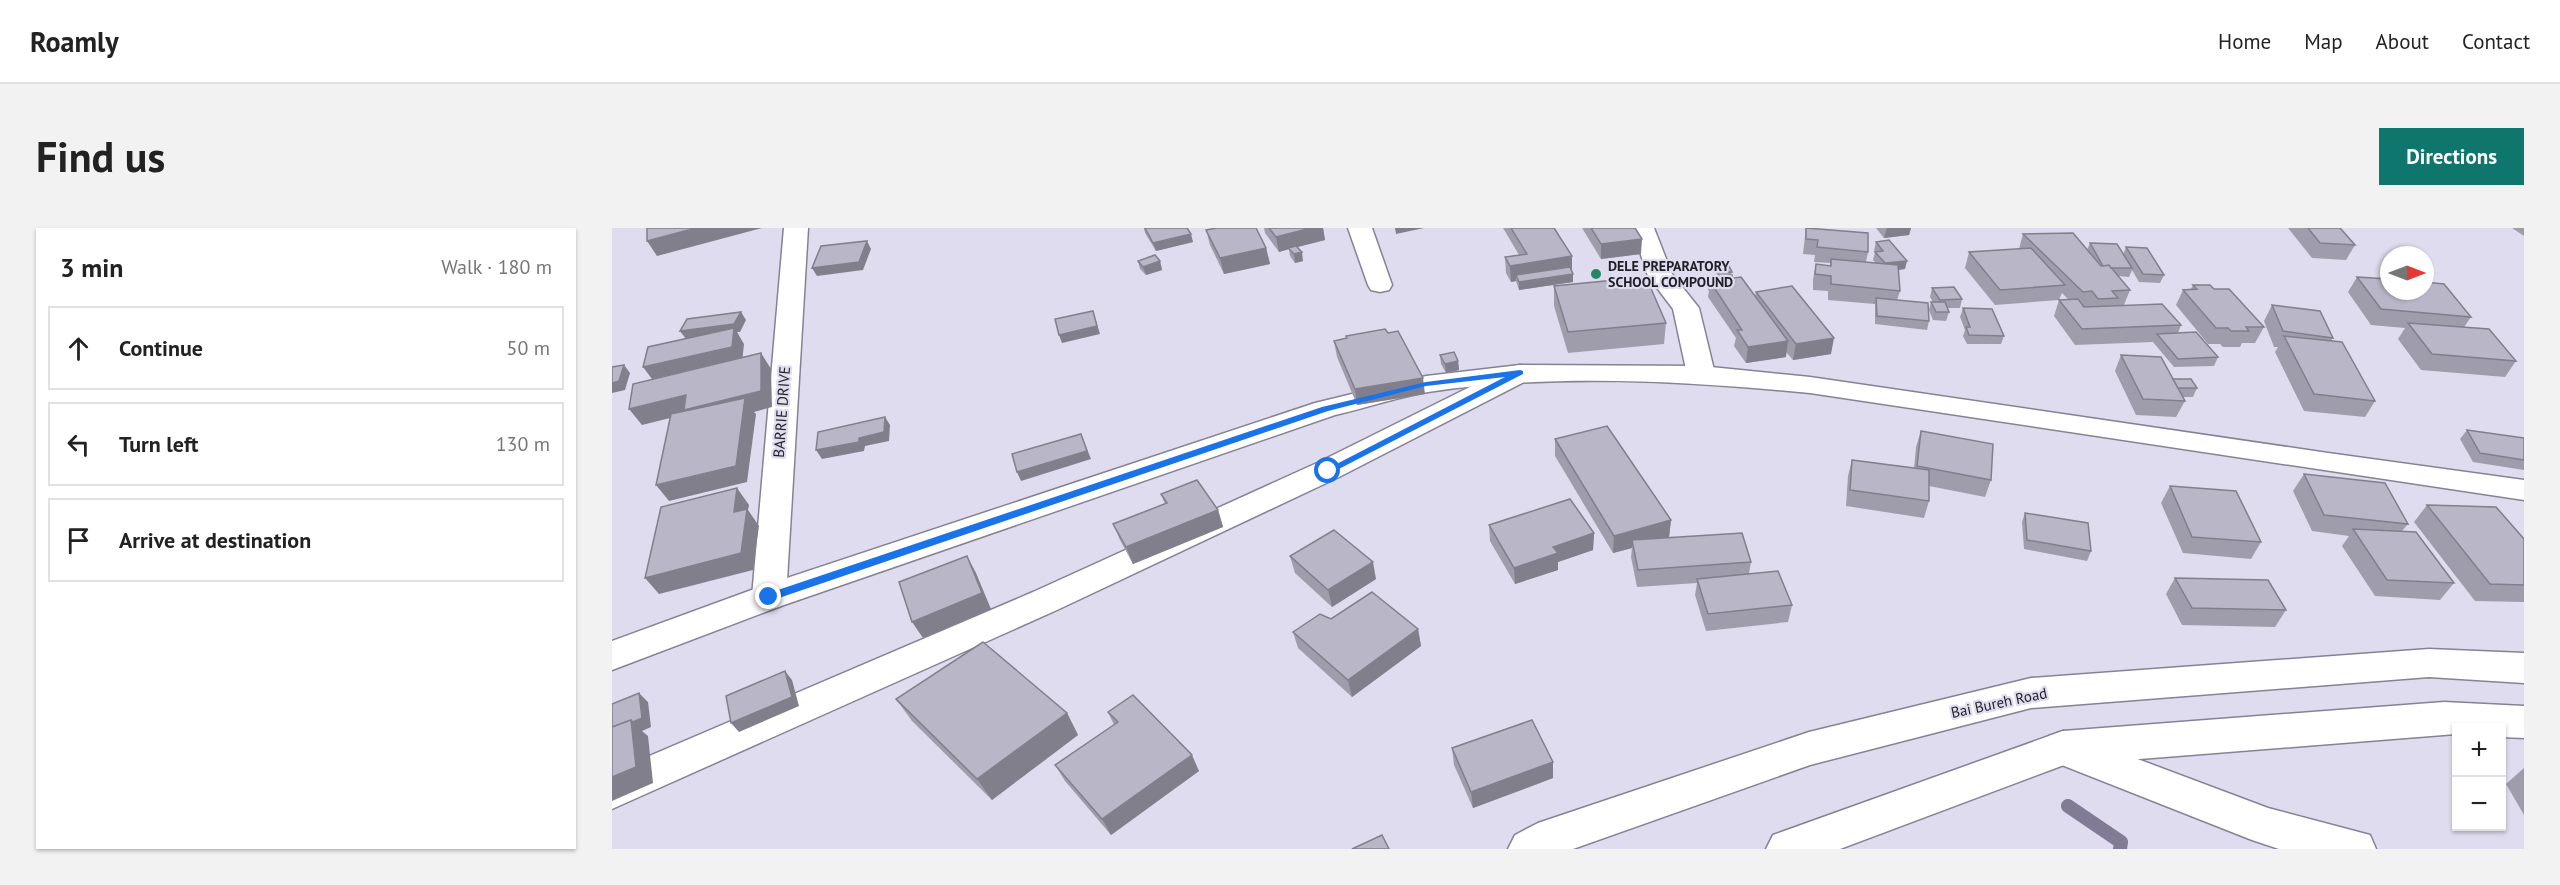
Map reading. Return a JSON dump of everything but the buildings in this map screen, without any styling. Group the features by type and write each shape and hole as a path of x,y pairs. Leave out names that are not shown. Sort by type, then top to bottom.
{"main road":[{"name":"BARRIE DRIVE","path":"769,597 796,228"},
{"path":"1360,228 1380,285"},
{"path":"1643,228 1660,276 1686,308 1701,374"},
{"path":"612,791 1045,600 1328,471 1520,373"},
{"path":"612,656 769,597 1325,409 1426,384 1520,373 1701,374 1810,385 2328,463 2524,490"},
{"name":"Bai Bureh Road","path":"1530,849 1553,837 1809,748 2031,693 2429,663 2524,668"},
{"path":"1788,849 2063,748 2444,718 2524,722"},
{"path":"2063,748 2267,827 2355,849"}],"waterway":[{"path":"2068,806 2121,842 2120,849"}],"place":[{"name":"DELE PREPARATORY SCHOOL COMPOUND","path":"1596,274"}],"route":[{"path":"769,597 1325,409 1426,384 1520,373 1328,471"}]}
